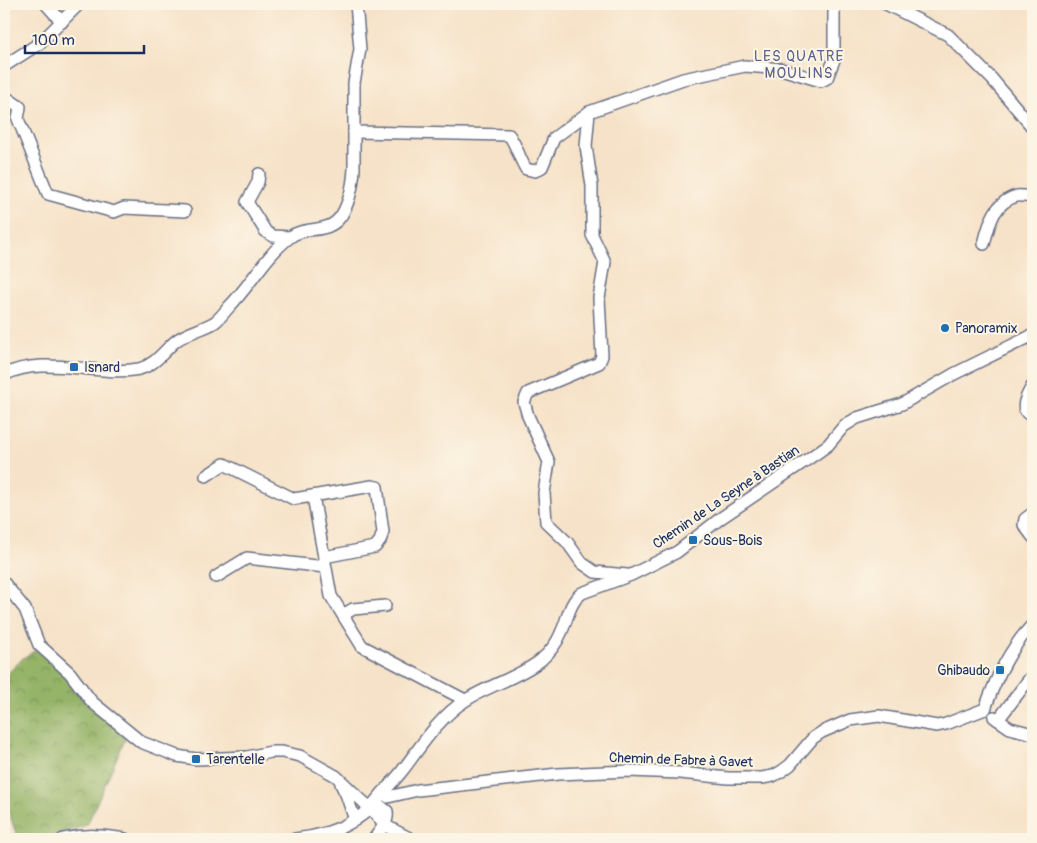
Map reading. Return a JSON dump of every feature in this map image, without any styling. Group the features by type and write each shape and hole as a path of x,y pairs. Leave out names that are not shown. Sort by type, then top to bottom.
{"street":[{"path":"46,4 62,22"},
{"path":"4,66 40,43 79,4"},
{"path":"4,375 28,367 74,367 118,371 140,369 155,362 178,340 216,322 275,250 290,237 304,231 326,228 341,216 353,183 354,169 354,83 360,49 356,4"},
{"path":"354,132 509,135 515,143 526,169 535,171 542,167 554,138 589,112 683,79 745,66 781,69 821,81 827,78 834,60 834,4"},
{"path":"886,4 948,35 992,79 1033,128"},
{"path":"4,96 20,107 18,119 48,194 114,212 124,208 185,212"},
{"path":"589,112 586,146 592,186 592,235 605,262 599,298 602,356 599,363 528,393 524,402 528,416 549,462 544,494 546,522 567,542 582,563 595,572 631,575"},
{"path":"259,174 258,182 247,202 266,232 273,236 290,237"},
{"path":"984,244 995,211 1005,202 1018,196 1033,197"},
{"name":"Chemin de La Seyne à Bastian","path":"295,839 326,833 355,820 374,805 390,790 419,746 451,712 466,700 540,660 549,652 561,635 576,596 631,575 659,562 682,548 828,445 844,426 857,418 902,404 954,374 1033,335"},
{"path":"1033,385 1024,403 1024,409 1029,415 1033,416"},
{"path":"206,476 224,464 294,499 372,486 377,487 383,532 376,547 325,562 247,558 216,577"},
{"path":"313,496 331,596 362,646 466,700"},
{"path":"1033,513 1025,519 1024,524 1033,538"},
{"path":"4,583 25,609 39,645 70,673 92,702 141,742 177,756 196,759 247,757 271,752 282,752 300,756 336,776 374,805 384,825 411,839"},
{"path":"343,615 353,609 385,606"},
{"path":"1033,624 1020,637 1000,670 985,709 1010,728 1033,734"},
{"path":"998,720 1012,699 1033,676"},
{"name":"Chemin de Fabre à Gavet","path":"390,790 418,790 539,775 574,773 680,773 735,778 762,778 773,776 790,765 813,738 822,732 850,720 879,716 937,726 985,709"},
{"path":"336,776 346,794 355,820"},
{"path":"374,839 384,825"},
{"path":"63,839 102,835 125,839"}],"green space":[{"path":"39,648 127,735 87,825 41,839 18,839 9,813 4,812 4,675 23,658"}],"place":[{"name":"Panoramix","path":"945,328"},
{"name":"Isnard","path":"74,367"},
{"name":"Sous-Bois","path":"693,540"},
{"name":"Ghibaudo","path":"1000,670"},
{"name":"Tarentelle","path":"196,759"}],"district":[{"name":"LES QUATRE MOULINS","path":"799,64"}]}
